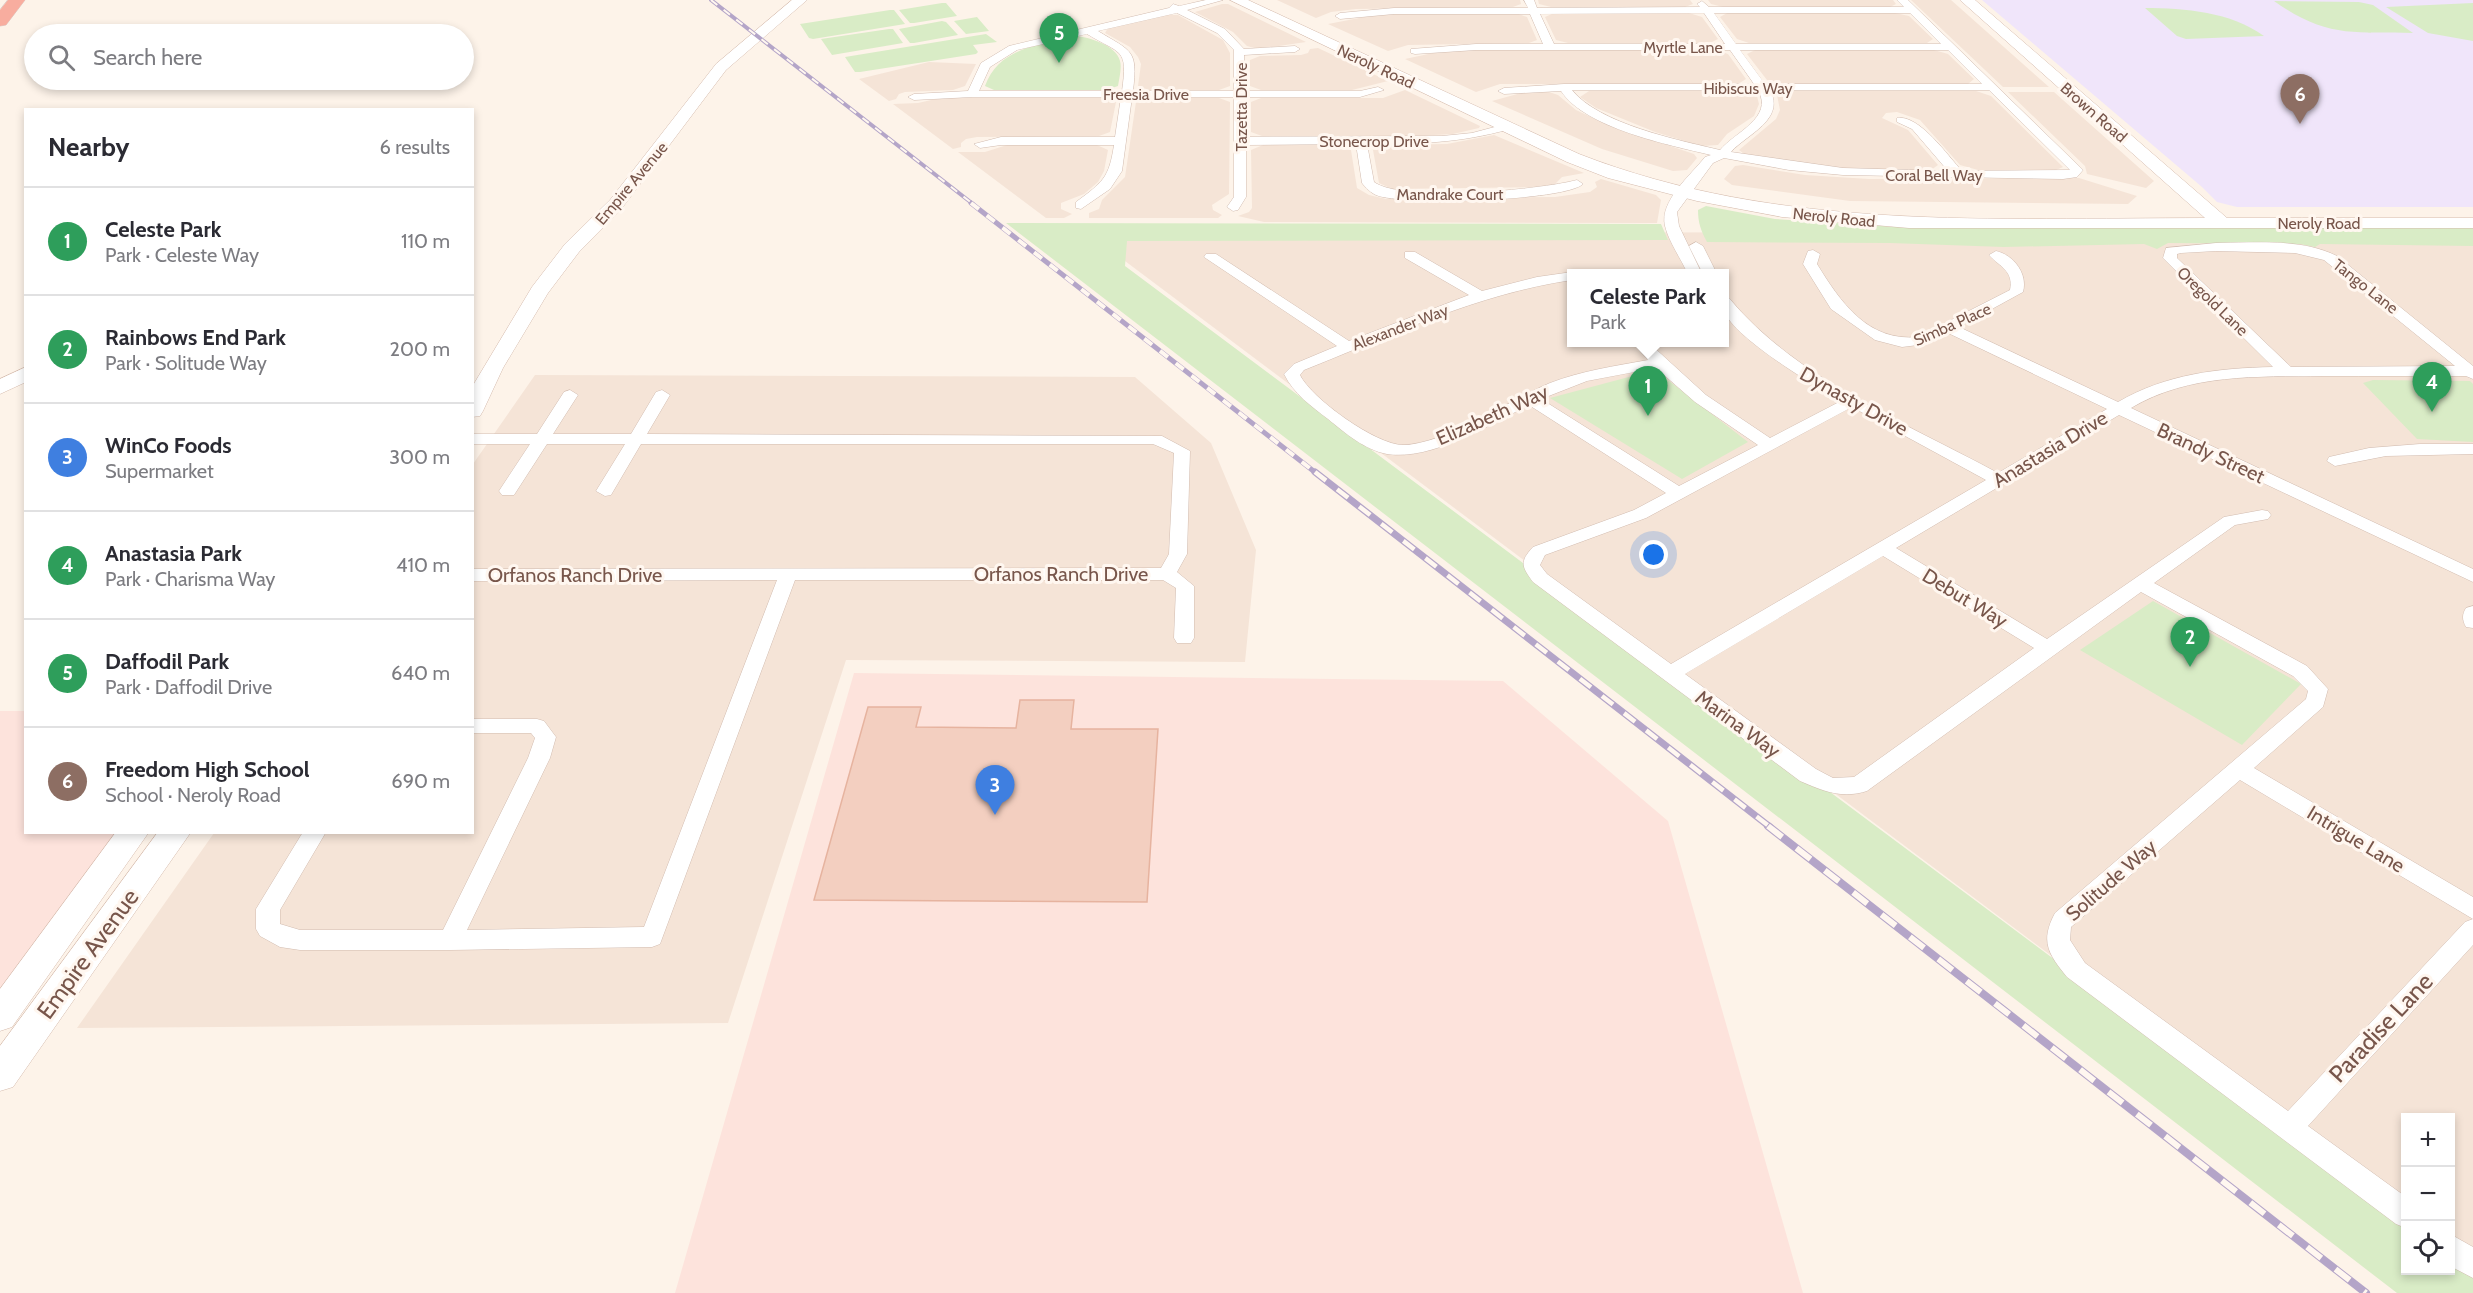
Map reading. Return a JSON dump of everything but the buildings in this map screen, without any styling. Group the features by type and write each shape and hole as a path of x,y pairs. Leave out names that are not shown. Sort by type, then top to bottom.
{"highway":[{"path":"0,21 17,0"}],"street":[{"name":"Empire Avenue","path":"474,386 482,368 572,248 616,204 721,67 788,6 800,0"},
{"path":"1175,8 1200,0"},
{"path":"972,94 982,69 997,56 1024,45 1175,8 1218,0"},
{"name":"Neroly Road","path":"1237,0 1583,162 1782,212 1878,221 2473,213"},
{"name":"Neroly Road","path":"1257,0 1586,153 1693,190"},
{"path":"1693,269 1672,226 1671,212 1724,163 1722,155 1768,112 1769,99 1699,0"},
{"name":"Coral Bell Way","path":"1564,87 1581,105 1618,123 1676,144 1768,165 1839,173 1958,175 2063,175 2077,170 1902,0"},
{"name":"Brown Road","path":"1966,0 2216,218"},
{"path":"1532,5 1550,47"},
{"path":"1340,16 1383,11 1532,5 1707,10 1913,10"},
{"name":"Tazetta Drive","path":"1175,8 1221,31 1231,38 1240,52 1240,197 1233,207"},
{"path":"1081,205 1106,186 1114,176 1131,63 1130,57 1118,46 1087,29"},
{"name":"Myrtle Lane","path":"1415,51 1452,47 1951,47"},
{"path":"1240,52 1295,49"},
{"name":"Hibiscus Way","path":"1504,91 1564,87 1993,87"},
{"name":"Freesia Drive","path":"914,97 972,94 1360,94 1378,90"},
{"path":"1901,120 1916,127 1958,175"},
{"name":"Stonecrop Drive","path":"1241,141 1442,140 1473,136 1506,127"},
{"path":"980,144 1001,141 1120,141"},
{"name":"Mandrake Court","path":"1361,141 1368,183 1380,192 1517,194 1565,189 1577,184"},
{"path":"1693,190 1684,215 1686,228 1708,269"},
{"path":"2294,223 2305,219 2386,219 2385,213"},
{"name":"Neroly Road","path":"2216,218 2294,223 2473,224"},
{"name":"Oregold Lane","path":"2239,248 2176,249 2169,254 2175,264 2286,371"},
{"name":"Tango Lane","path":"2239,248 2291,248 2323,254 2336,261 2472,372"},
{"name":"Simba Place","path":"1813,254 1810,264 1836,306 1880,337 1913,344 1949,328 2016,292 2019,285 2016,273 1996,255"},
{"path":"1410,255 1481,296"},
{"path":"1211,257 1348,348"},
{"name":"Alexander Way","path":"1335,415 1298,387 1292,374 1299,367 1481,296 1516,285 1567,277"},
{"name":"Dynasty Drive","path":"1729,307 1746,328 1776,355 1847,404"},
{"name":"Dynasty Drive","path":"1729,322 1764,357 1794,379 1847,404 1994,482"},
{"name":"Brandy Street","path":"1949,328 2473,576"},
{"path":"1644,347 1659,363 1733,423 1770,445"},
{"name":"Elizabeth Way","path":"1335,415 1375,444 1402,451 1426,445 1557,386 1617,370 1659,363"},
{"name":"Empire Avenue","path":"474,402 482,368"},
{"name":"Anastasia Drive","path":"1670,674 2116,408 2150,390 2185,379 2208,375 2286,371 2472,372"},
{"path":"0,388 24,374"},
{"path":"0,404 24,390"},
{"path":"508,492 570,394"},
{"path":"605,492 662,395"},
{"path":"1529,398 1679,494"},
{"name":"Marina Way","path":"1847,404 1679,494 1607,528 1548,545 1539,550 1531,560 1531,566 1540,578 1808,775 1831,786 1848,787 1859,784 2230,521 2262,515"},
{"name":"Orfanos Ranch Drive","path":"474,439 1156,439 1182,451 1178,554 1167,574 474,575"},
{"path":"2335,461 2365,452 2398,448 2473,449"},
{"name":"Debut Way","path":"1882,548 2048,648"},
{"path":"1167,574 1185,586 1184,638"},
{"path":"314,834 268,909 268,929 280,937 300,940 652,938 788,575"},
{"name":"Solitude Way","path":"2140,583 2300,670 2318,689 2316,702 2063,920 2057,930 2056,941 2062,954 2076,970 2401,1210"},
{"path":"2473,612 2473,622"},
{"path":"450,940 539,758 546,737 537,726 474,726"},
{"name":"Intrigue Lane","path":"2239,769 2473,909"},
{"name":"Empire Avenue","path":"0,1016 134,834"},
{"name":"Empire Avenue","path":"0,1075 175,834"},
{"name":"Paradise Lane","path":"2289,1128 2473,929"},
{"path":"2455,1251 2473,1264"}],"shaded area":[{"path":"1277,0 1520,0 1521,4 1513,7 1356,9 1331,12 1316,18"},
{"path":"1538,0 1690,0 1693,4 1685,7 1551,7 1539,4"},
{"path":"1708,0 1893,0 1896,4 1890,7 1723,7 1711,4"},
{"path":"1911,0 1951,0 2049,87 2003,87"},
{"path":"1982,0 2473,0 2473,207 2237,207 2217,202"},
{"path":"1228,4 1306,42 1258,49 1247,46 1233,32 1195,12"},
{"path":"1516,13 1527,17 1537,40 1529,43 1408,45 1388,51 1328,24 1380,14"},
{"path":"1554,13 1689,13 1702,17 1718,39 1710,43 1568,43 1556,40 1545,17"},
{"path":"1727,13 1895,13 1909,16 1933,39 1927,43 1749,43 1737,39 1720,17"},
{"path":"1165,15 1178,15 1223,40 1230,53 1230,86 1219,90 1149,90 1138,86 1141,64 1138,57 1130,47 1105,33 1108,28"},
{"path":"1318,48 1388,81 1352,90 1261,90 1250,86 1250,60 1260,56 1301,55 1308,53 1310,49"},
{"path":"1467,50 1716,50 1728,54 1746,79 1738,84 1500,84 1476,92 1405,59 1433,53"},
{"path":"1755,50 1934,50 1948,54 1974,79 1968,84 1780,84 1767,80 1747,54"},
{"path":"929,62 976,64 965,86 953,90 905,92 889,101 859,79"},
{"path":"1405,90 1480,126 1453,134 1414,136 1262,136 1251,132 1251,102 1261,98 1383,98"},
{"path":"1546,91 1558,95 1576,110 1608,125 1694,154 1697,158 1687,170 1673,171 1602,149 1492,101 1521,93"},
{"path":"1589,91 1743,91 1757,96 1759,104 1754,116 1727,134 1718,145 1701,146 1655,132 1596,108 1580,97"},
{"path":"1786,91 1976,91 1991,96 2063,167 2056,170 1978,170 1960,165 1920,120 1897,112 1886,113 1882,118 1908,130 1938,165 1931,170 1847,169 1748,157 1739,150 1776,119 1780,110 1777,95"},
{"path":"2008,92 2054,92 2154,181 2146,188 2087,174 2085,166"},
{"path":"940,98 1106,98 1116,102 1110,132 1099,136 977,137 966,139 961,143 961,147 953,149 893,104 918,103"},
{"path":"1147,98 1219,98 1230,102 1229,194 1212,205 1213,210 1222,215 1218,218 1089,218 1089,213 1099,209 1102,200 1125,177 1136,102"},
{"path":"1494,135 1584,173 1562,177 1554,185 1539,187 1392,189 1379,183 1373,150 1384,145 1447,144"},
{"path":"1007,145 1097,145 1108,150 1104,171 1098,182 1084,194 1061,203 1061,209 1072,214 1064,218 1046,218 958,152 985,152"},
{"path":"1263,145 1339,145 1351,150 1357,188 1369,195 1386,199 1555,197 1590,192 1597,187 1595,182 1601,179 1656,195 1661,200 1657,223 1264,222 1238,216 1249,212 1252,208 1251,150"},
{"path":"1743,165 1805,175 1869,179 2079,178 2137,196 2128,204 1850,201 1732,185 1724,179 1735,166"},
{"path":"2222,231 2473,233 2473,1272 2455,1258 2455,1113 2401,1113 2401,1218 1089,234"},
{"path":"535,375 1135,377 1211,443 1256,550 1245,662 846,660 728,1023 77,1028 213,834 474,834 474,463"},
{"path":"854,673 1503,681 1668,821 1803,1293 675,1293"},
{"path":"0,711 24,711 24,834 135,834 0,1008"}],"green space":[{"path":"2274,1 2359,2 2373,5 2413,33 2356,32 2325,27 2292,13"},
{"path":"946,3 957,16 910,23 899,10"},
{"path":"2473,3 2473,41 2428,33 2386,7"},
{"path":"2145,8 2207,13 2237,22 2264,36 2186,39 2177,36"},
{"path":"894,10 905,24 813,39 809,38 800,24"},
{"path":"977,17 989,31 966,34 954,21"},
{"path":"946,22 958,35 910,43 899,29"},
{"path":"893,29 903,43 832,55 821,39"},
{"path":"986,34 997,42 973,45 978,52 976,54 860,72 855,72 845,57"},
{"path":"1075,36 1101,43 1113,50 1121,67 1118,86 1106,90 994,90 985,86 991,73 1010,55 1035,45"},
{"path":"1706,206 1775,219 1897,227 2473,228 2473,246 2320,244 2315,247 2300,244 2168,243 2157,249 2144,244 2004,247 1890,243 1707,242 1700,227 1698,210"},
{"path":"1006,223 1661,224 1668,240 1127,241 1125,266 2401,1218 2401,1275 2455,1275 2455,1258 2473,1272 2473,1293 2397,1293"},
{"path":"1655,370 1748,442 1682,479 1550,398"},
{"path":"2373,380 2470,381 2473,384 2473,442 2417,439 2363,383"},
{"path":"2153,601 2301,684 2242,745 2080,650"}],"railway":[{"path":"711,0 973,204"},
{"path":"971,203 1316,473"},
{"path":"1315,472 1770,827"},
{"path":"1768,826 2366,1293"}],"place":[{"name":"Daffodil Park","path":"1059,63"},
{"name":"Freedom High School","path":"2300,124"},
{"name":"Anastasia Park","path":"2432,412"},
{"name":"Celeste Park","path":"1648,416"},
{"name":"Rainbows End Park","path":"2190,667"},
{"name":"WinCo Foods","path":"995,815"}]}
